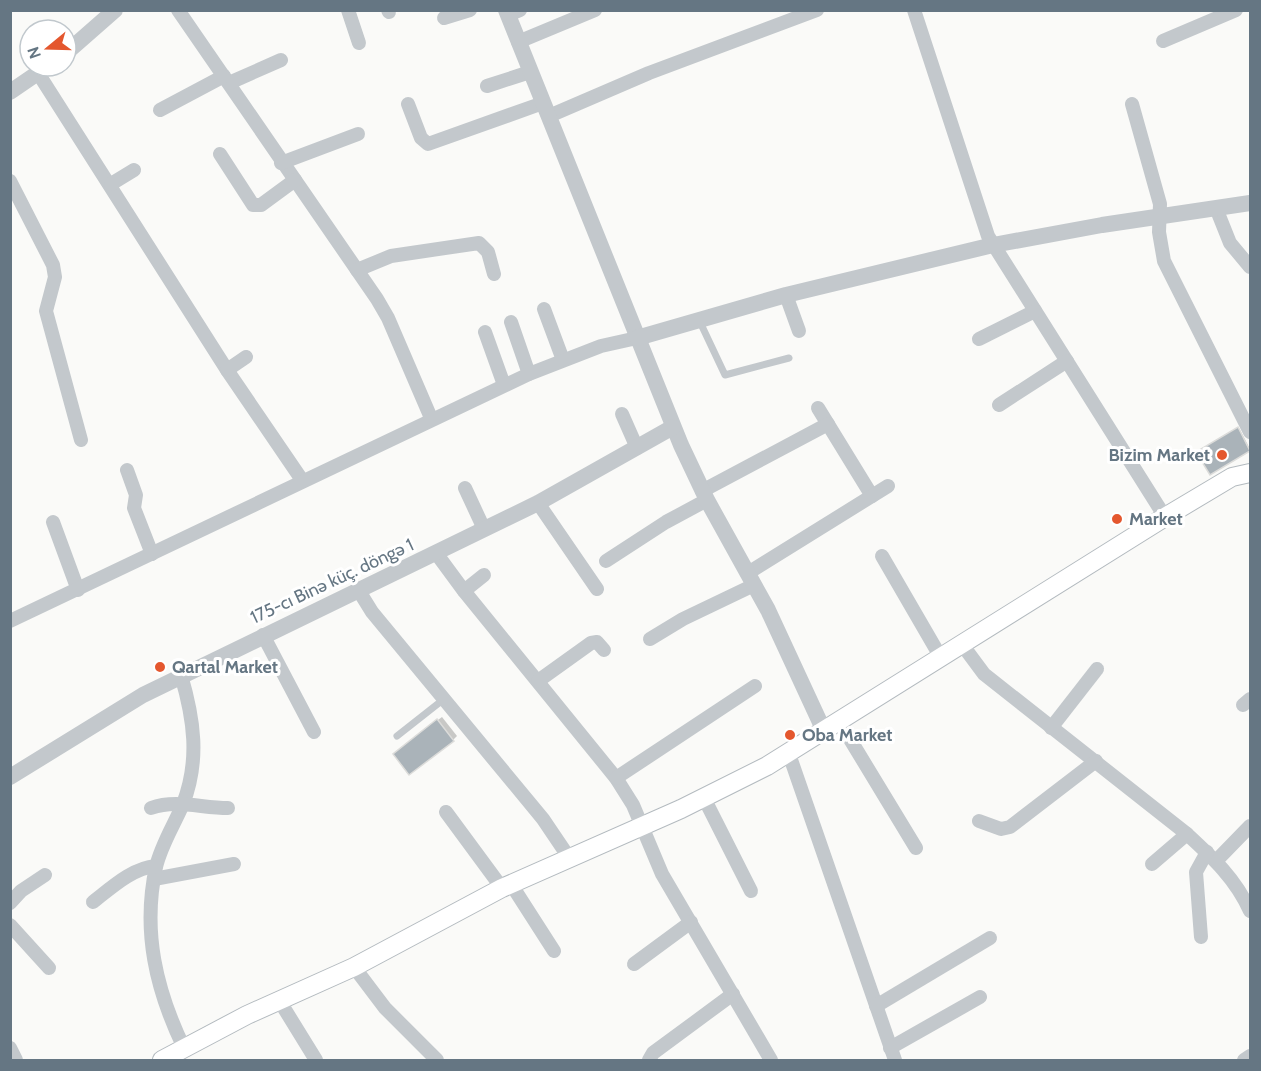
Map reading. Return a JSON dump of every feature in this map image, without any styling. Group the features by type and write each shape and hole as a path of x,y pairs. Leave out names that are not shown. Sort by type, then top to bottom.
{"main road":[{"path":"162,1060 279,1000 354,967 506,886 704,798 789,754 940,656 1165,517 1232,477 1251,473"}],"street":[{"path":"78,42 115,10"},
{"path":"178,10 388,318 431,418"},
{"path":"348,10 359,43"},
{"path":"444,18 470,10"},
{"path":"518,42 595,10"},
{"path":"914,10 982,222 993,245 1165,517"},
{"path":"1163,41 1236,10"},
{"path":"408,104 421,138 428,144 546,110 815,11"},
{"path":"511,12 518,42 673,427 704,496 751,579 824,731"},
{"path":"160,110 227,79 281,60"},
{"path":"487,86 530,72"},
{"path":"10,92 30,78"},
{"path":"48,78 111,184 227,370 302,480"},
{"path":"1132,104 1157,192 1160,247 1164,261 1251,432"},
{"path":"281,163 358,134"},
{"path":"220,154 253,205 261,205 295,180"},
{"path":"111,184 134,170"},
{"path":"10,181 53,265 55,277 46,311 81,440"},
{"path":"10,621 431,418 529,374 601,346 637,338 786,295 993,245 1251,203"},
{"path":"1216,208 1230,243 1251,267"},
{"path":"357,270 391,256 479,243 485,246 488,252 494,274"},
{"path":"786,295 800,331"},
{"path":"544,309 564,360"},
{"path":"979,339 1035,310"},
{"path":"511,322 529,374"},
{"path":"485,332 504,385"},
{"path":"227,370 246,357"},
{"path":"999,405 1067,361"},
{"path":"818,408 872,496"},
{"path":"622,414 638,448"},
{"path":"606,561 704,496 828,424"},
{"name":"175-cı Binə küç. döngə 1","path":"10,777 120,707 180,675 359,591 538,503 673,427"},
{"path":"127,470 136,495 134,508 152,554"},
{"path":"650,639 751,579 888,486"},
{"path":"465,488 484,529"},
{"path":"538,503 597,589"},
{"path":"53,522 78,590"},
{"path":"436,553 464,591 616,778 643,826 663,874 771,1060"},
{"path":"882,556 940,656"},
{"path":"464,591 484,575"},
{"path":"359,591 372,612 543,819 570,859"},
{"path":"263,635 314,732"},
{"path":"538,681 591,643 597,642 604,650"},
{"path":"961,643 984,674 1212,856 1245,898 1251,911"},
{"path":"1051,728 1097,669"},
{"path":"180,675 191,709 195,744 190,783 155,873 150,915 152,955 164,1003 184,1048"},
{"path":"616,778 755,686"},
{"path":"839,720 916,848"},
{"path":"789,754 892,1054 980,997"},
{"path":"979,821 1001,829 1010,827 1095,761"},
{"path":"704,798 751,891"},
{"path":"151,808 165,803 203,808 228,808"},
{"path":"446,812 506,886 554,951"},
{"path":"1201,938 1196,872 1212,856 1251,826"},
{"path":"1152,864 1187,834"},
{"path":"93,902 123,879 140,870 155,873 234,864"},
{"path":"10,903 21,891 45,875"},
{"path":"634,964 691,922"},
{"path":"10,925 49,968"},
{"path":"876,1006 990,938"},
{"path":"354,967 385,1008 437,1060"},
{"path":"649,1060 652,1053 733,994"},
{"path":"279,1000 316,1060"},
{"path":"10,1048 16,1060"},
{"path":"1244,1060 1251,1056"}],"lane":[{"path":"699,320 725,375 789,358"},
{"path":"397,736 444,699"}],"building":[{"path":"1238,427 1250,451 1210,475 1196,452"},
{"path":"437,719 454,741 409,775 393,754"}],"place":[{"name":"Bizim Market","path":"1222,455"},
{"name":"Market","path":"1117,519"},
{"name":"Qartal Market","path":"160,667"},
{"name":"Oba Market","path":"790,735"}]}
